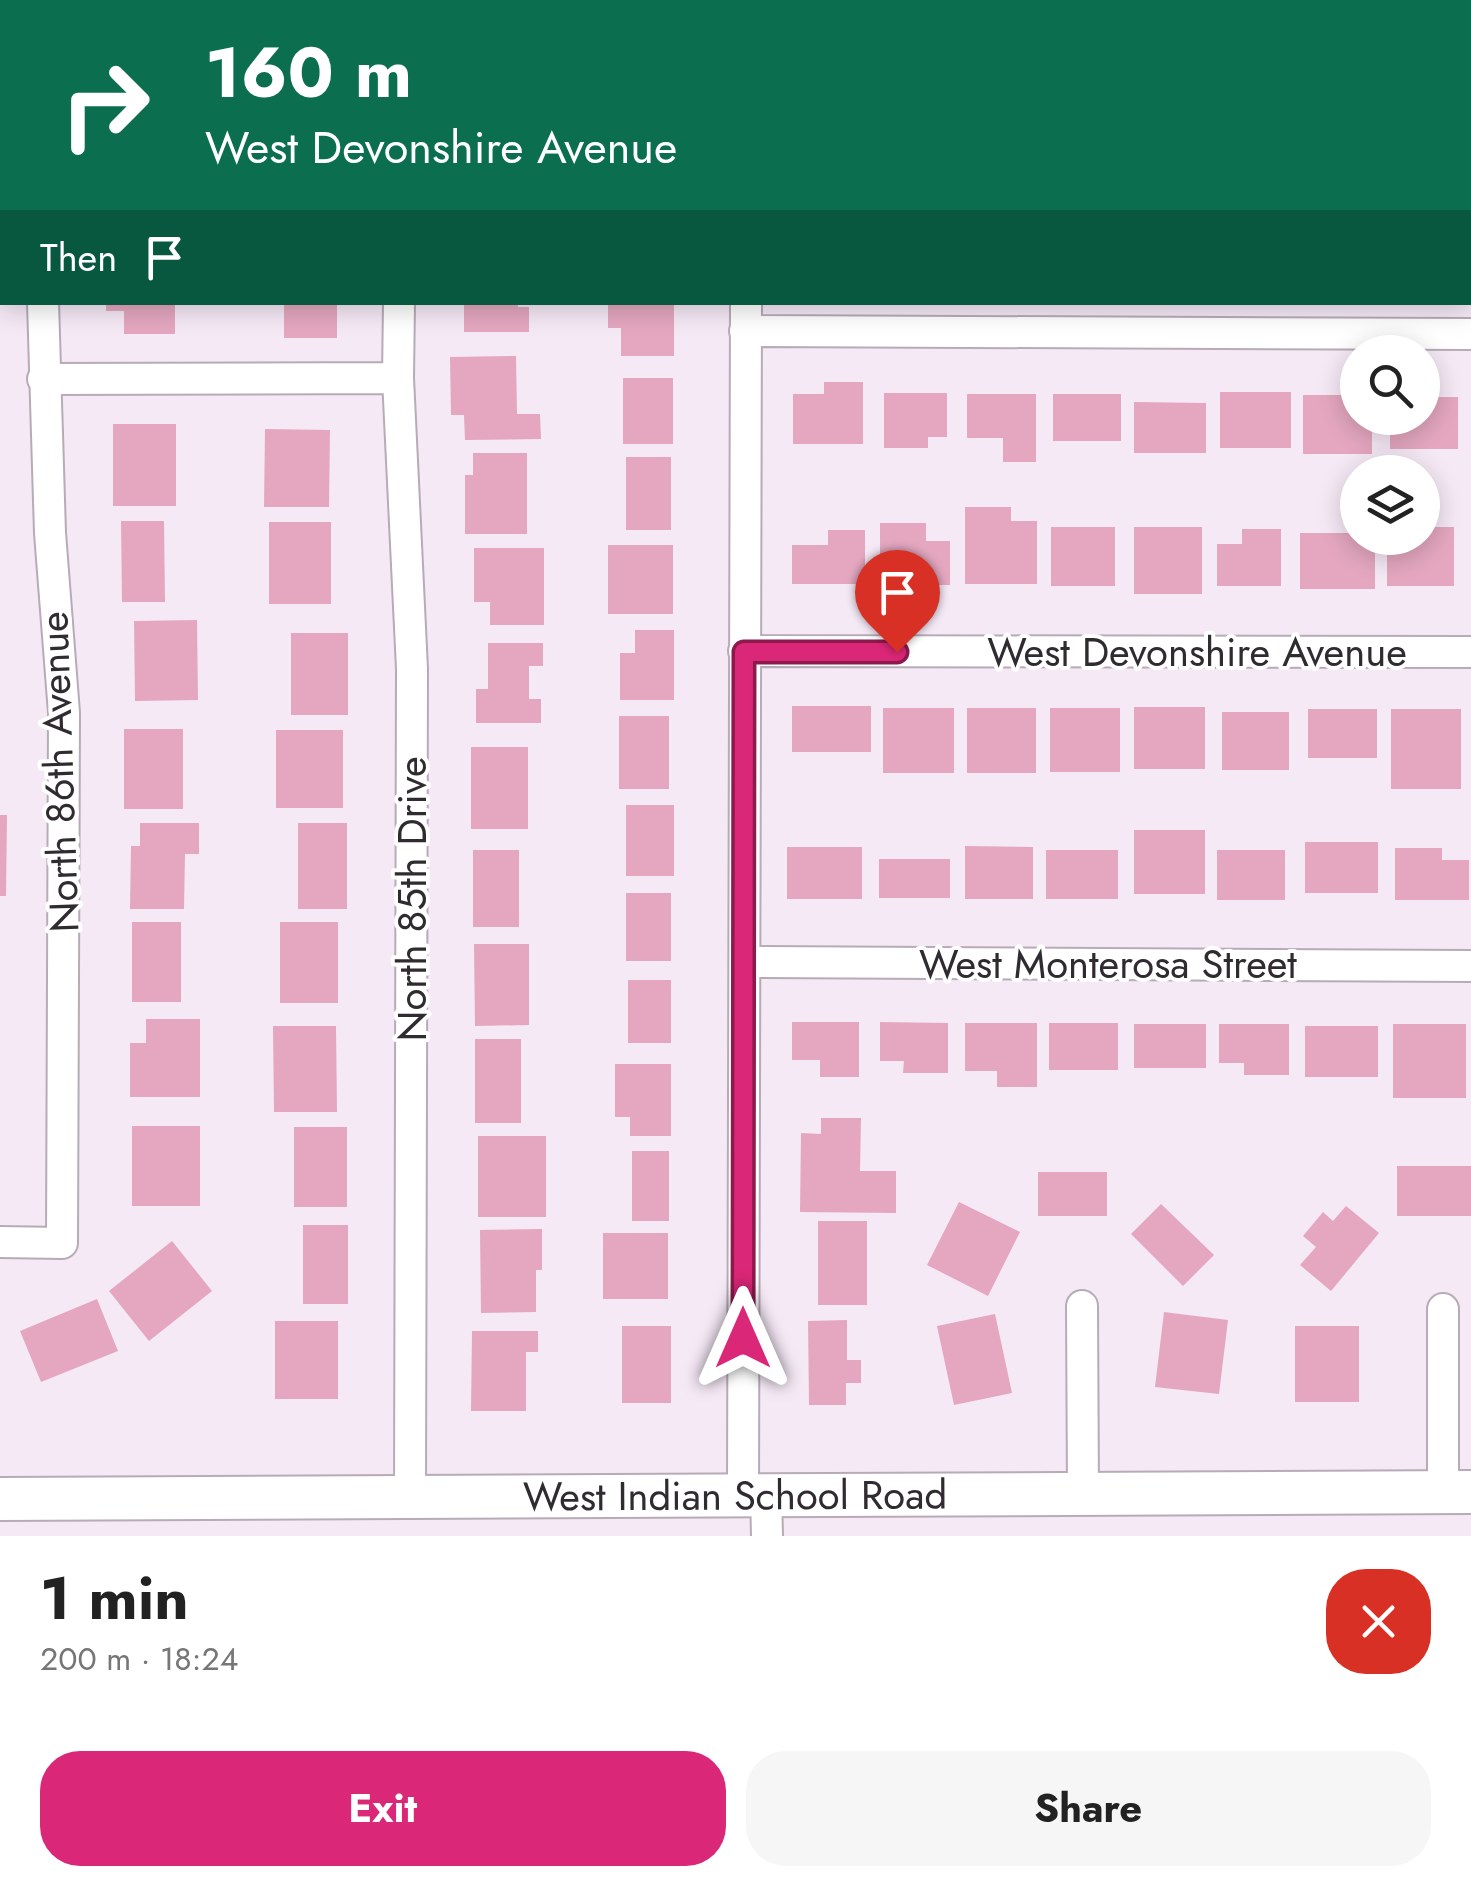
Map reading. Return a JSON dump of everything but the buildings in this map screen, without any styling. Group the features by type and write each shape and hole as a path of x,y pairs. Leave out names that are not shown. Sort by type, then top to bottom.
{"main road":[{"name":"West Indian School Road","path":"0,1499 1457,1492"}],"street":[{"name":"North 86th Avenue","path":"0,1242 62,1243 64,712 50,533 43,305"},
{"name":"North 85th Drive","path":"399,305 398,378 412,669 410,1497"},
{"path":"767,1536 755,1493 745,962 746,317 1471,334"},
{"path":"43,378 398,378"},
{"name":"West Devonshire Avenue","path":"744,652 1471,652"},
{"name":"West Monterosa Street","path":"745,962 1471,966"},
{"path":"1082,1306 1083,1494"},
{"path":"1444,1309 1457,1492"}],"route":[{"path":"743,1338 744,652 897,652"}]}
